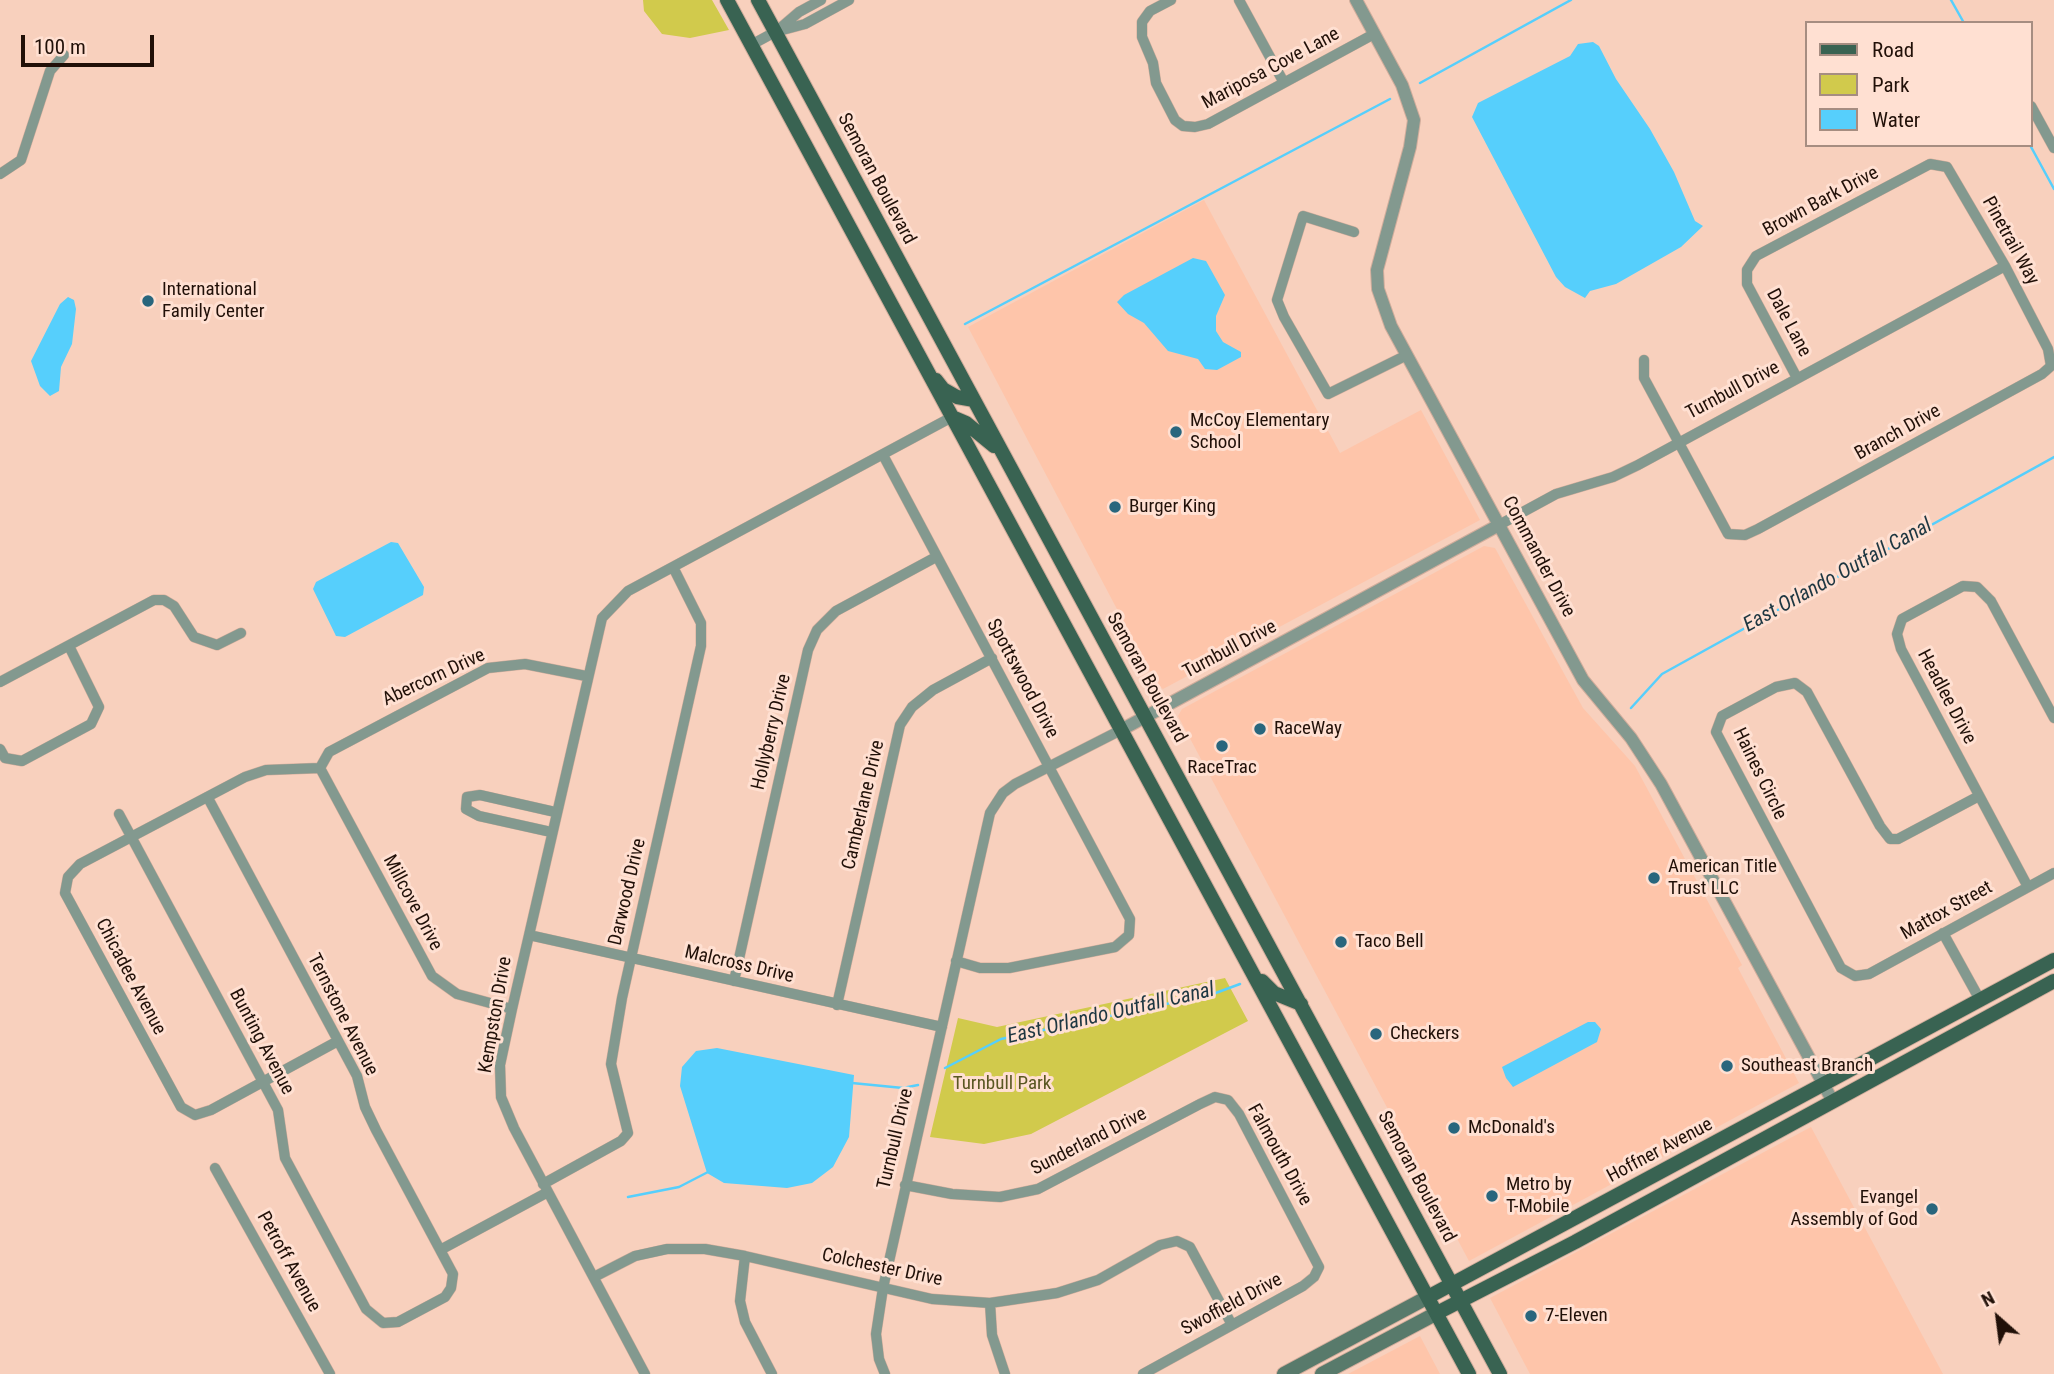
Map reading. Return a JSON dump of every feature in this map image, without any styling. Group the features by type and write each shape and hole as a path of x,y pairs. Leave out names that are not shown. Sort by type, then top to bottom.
{"main road":[{"path":"727,0 1469,1374"},
{"name":"Semoran Boulevard","path":"758,0 1500,1374"},
{"path":"925,366 943,389 957,397 974,400"},
{"path":"952,417 978,432 1002,454"},
{"name":"Hoffner Avenue","path":"1284,1374 2054,960"},
{"path":"1253,973 1274,993 1301,1004"},
{"name":"Hoffner Avenue","path":"1322,1374 1462,1302 2054,981"}],"street":[{"path":"751,45 821,0"},
{"path":"775,32 805,24 849,0"},
{"name":"Mariposa Cove Lane","path":"1171,0 1150,11 1142,22 1142,37 1153,63 1156,83 1175,120 1183,126 1208,124 1374,34"},
{"path":"1240,0 1283,81"},
{"name":"Commander Drive","path":"1356,0 1406,92 1414,120 1410,148 1377,270 1383,307 1583,680 1631,738 1661,784 1832,1100"},
{"path":"0,174 21,160 50,71 64,55"},
{"path":"2033,110 2054,148"},
{"name":"Pinetrail Way","path":"1930,164 1947,167 1957,180 2048,349"},
{"name":"Brown Bark Drive","path":"1747,284 1746,270 1756,256 1930,164"},
{"path":"1354,232 1303,216 1277,300 1284,317 1328,394 1407,355"},
{"name":"Turnbull Drive","path":"885,1374 879,1359 876,1334 883,1288 990,813 1003,793 1048,766 1121,730 1556,494 1613,477 2005,266"},
{"name":"Dale Lane","path":"1747,284 1797,378"},
{"name":"Branch Drive","path":"1676,443 1728,534 1745,535 2042,374 2051,366 2048,349"},
{"path":"1644,360 1644,378 1676,443"},
{"path":"586,676 602,618 628,591 952,417"},
{"name":"Spottswood Drive","path":"883,455 1130,919 1129,934 1115,947 1009,968 980,968 956,961"},
{"name":"Hollyberry Drive","path":"734,981 808,650 817,629 836,611 936,557"},
{"name":"Darwood Drive","path":"442,1249 546,1188 621,1141 628,1133 611,1064 631,958 701,646 701,623 673,567"},
{"name":"Headlee Drive","path":"2028,887 1901,649 1897,634 1902,619 1963,586 1977,587 1991,601 2054,718"},
{"path":"0,682 154,600 164,600 174,606 194,637 216,645 241,633"},
{"path":"0,748 5,758 22,761 91,724 99,707 69,646"},
{"name":"Camberlane Drive","path":"837,1005 900,725 912,707 933,690 992,658"},
{"name":"Abercorn Drive","path":"320,768 329,752 488,668 525,664 586,676"},
{"name":"Kempston Drive","path":"586,676 500,1065 501,1097 645,1374"},
{"name":"Haines Circle","path":"1855,976 1841,968 1720,744 1716,732 1722,716 1776,687 1795,682 1807,692 1880,826 1891,839 1898,839 1979,796"},
{"path":"131,837 266,770 320,768"},
{"name":"Millcove Drive","path":"320,768 432,976 457,994 512,1009"},
{"path":"551,832 479,816 466,809 467,797 480,795 555,811"},
{"name":"Ternstone Avenue","path":"208,798 357,1076 365,1107 376,1130 453,1274 451,1288 445,1297 398,1322 383,1323"},
{"name":"Bunting Avenue","path":"119,814 278,1110 285,1158 366,1309 383,1323"},
{"name":"Chicadee Avenue","path":"131,837 80,864 68,877 65,893 181,1107 195,1115 211,1110 262,1081"},
{"name":"Mattox Street","path":"1855,976 1869,974 2054,873"},
{"path":"1943,933 1980,1000"},
{"name":"Malcross Drive","path":"529,935 942,1027"},
{"path":"262,1081 338,1041"},
{"name":"Falmouth Drive","path":"1200,1104 1215,1097 1227,1100 1239,1114 1313,1253"},
{"name":"Sunderland Drive","path":"905,1185 952,1194 1000,1197 1038,1189 1200,1104"},
{"name":"Petroff Avenue","path":"215,1168 330,1374"},
{"name":"Colchester Drive","path":"594,1277 635,1256 667,1249 705,1249 932,1299 990,1303 1057,1293 1088,1283 1160,1245 1177,1241 1190,1247 1232,1325"},
{"name":"Swoffield Drive","path":"1143,1374 1314,1277 1319,1267 1313,1253"},
{"path":"745,1256 740,1301 745,1322 772,1374"},
{"path":"990,1303 992,1335 1005,1374"}],"shaded area":[{"name":"McCoy Elementary School","path":"1204,200 1340,453 1421,410 1480,520 1163,689 1156,683 968,327"},
{"path":"1484,546 1495,548 1583,708 1635,766 1742,965 1738,968 1799,1083 1469,1261 1178,716 1182,709"},
{"path":"1811,1127 1943,1374 1530,1374 1490,1298"},
{"path":"1420,1336 1440,1374 1348,1374"}],"green space":[{"path":"643,0 712,0 729,30 690,38 662,34 644,11"},
{"name":"Turnbull Park","path":"1225,978 1248,1021 1031,1134 984,1144 930,1137 958,1018 997,1027"}],"water":[{"path":"1593,42 1599,46 1616,79 1650,129 1674,172 1695,221 1703,226 1681,247 1616,284 1590,291 1585,298 1565,287 1556,277 1472,117 1478,103 1570,56 1578,44"},
{"path":"1193,258 1206,261 1225,295 1216,316 1216,331 1223,342 1241,352 1241,357 1217,370 1205,369 1198,359 1168,351 1144,323 1128,314 1117,302 1124,295"},
{"path":"68,297 74,300 76,309 72,344 61,367 59,391 50,396 40,386 31,361 60,304"},
{"path":"391,542 398,543 424,587 423,595 345,637 336,636 313,589 316,582"},
{"path":"1588,1022 1595,1022 1601,1029 1597,1042 1513,1087 1506,1078 1502,1067"},
{"path":"717,1048 854,1075 849,1137 833,1167 812,1183 787,1188 724,1183 707,1173 680,1086 682,1067 696,1051"}],"waterway":[{"path":"1420,83 1571,0"},
{"name":"East Orlando Outfall Canal","path":"1951,0 1963,21"},
{"path":"965,324 1390,99"},
{"name":"East Orlando Outfall Canal","path":"2031,147 2054,189"},
{"name":"East Orlando Outfall Canal","path":"1631,708 1662,674 2054,457"},
{"name":"East Orlando Outfall Canal","path":"945,1068 1001,1039 1213,994 1240,984"},
{"name":"East Orlando Outfall Canal","path":"852,1083 903,1088 918,1085"},
{"name":"East Orlando Outfall Canal","path":"628,1197 679,1187 708,1172"}],"place":[{"name":"International Family Center","path":"148,301"},
{"name":"McCoy Elementary School","path":"1176,432"},
{"name":"Burger King","path":"1115,507"},
{"name":"RaceWay","path":"1260,729"},
{"name":"RaceTrac","path":"1222,746"},
{"name":"American Title Trust LLC","path":"1654,878"},
{"name":"Taco Bell","path":"1341,942"},
{"name":"Checkers","path":"1376,1034"},
{"name":"Southeast Branch","path":"1727,1066"},
{"name":"McDonald's","path":"1454,1128"},
{"name":"Metro by T-Mobile","path":"1492,1196"},
{"name":"Evangel Assembly of God","path":"1932,1209"},
{"name":"7-Eleven","path":"1531,1316"}]}
